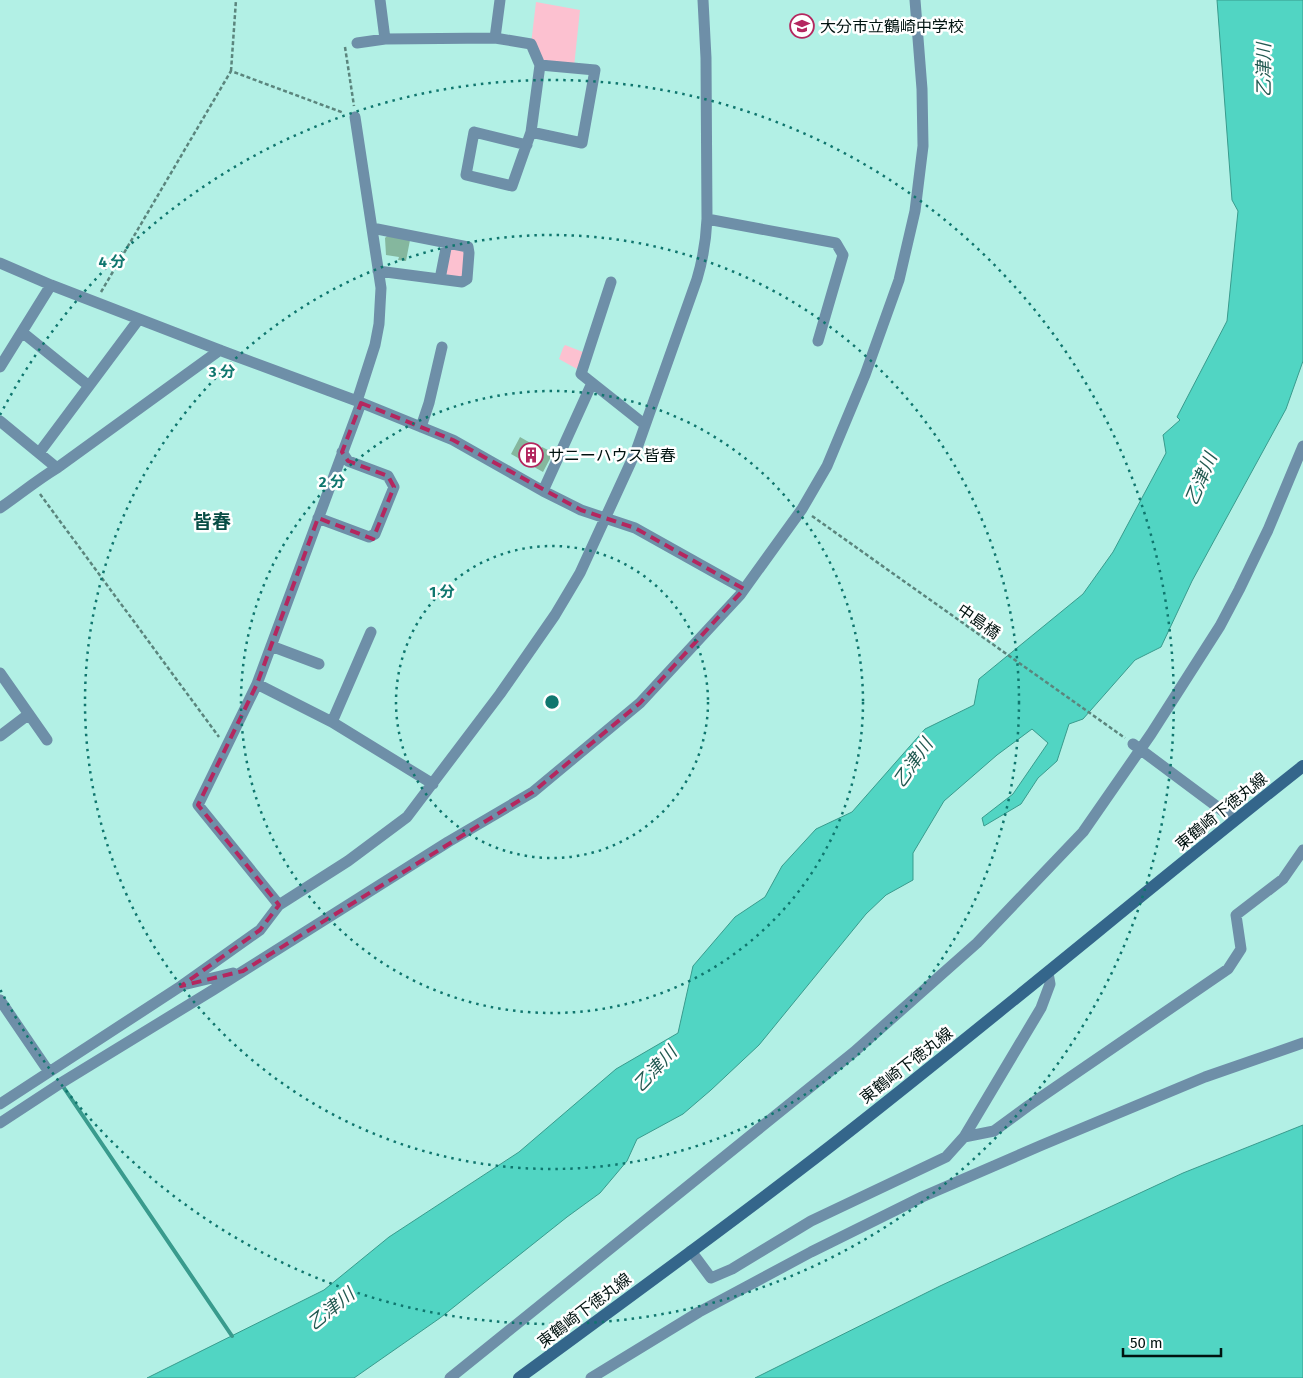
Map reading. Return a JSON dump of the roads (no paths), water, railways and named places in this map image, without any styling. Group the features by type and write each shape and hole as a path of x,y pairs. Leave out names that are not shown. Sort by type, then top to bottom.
{"street":[{"path":"380,0 385,39"},
{"path":"495,38 500,0"},
{"path":"0,1104 181,986 260,930 278,905 348,861 407,817 500,694 555,615 580,574 636,451 703,259 707,219 706,58 703,0"},
{"path":"0,1123 448,842 533,792 640,703 740,595 802,509 827,466 865,375 899,280 915,212 923,146 922,89 915,0"},
{"path":"357,42 385,39 495,38 531,44 540,65 531,132 527,145 512,186 466,176 474,132 527,145"},
{"path":"531,132 582,143 595,70 540,65"},
{"path":"278,905 198,804 257,684 342,452 372,357 379,324 381,288 355,117"},
{"path":"707,219 836,243 843,255 818,341"},
{"path":"372,228 468,248 469,253 466,279 462,282 378,271"},
{"path":"440,279 447,243"},
{"path":"0,263 95,302 359,402 453,440 543,491 581,510 635,528 744,588"},
{"path":"610,282 581,374 644,424"},
{"path":"0,367 52,285"},
{"path":"39,453 139,319"},
{"path":"22,332 89,386"},
{"path":"421,427 429,403 442,347"},
{"path":"0,508 220,350"},
{"path":"543,491 592,383"},
{"path":"0,420 57,468"},
{"path":"450,1378 854,1052 977,943 1083,832 1137,747 1220,626 1268,530 1303,446"},
{"path":"318,518 369,537 375,534 394,487 388,476 348,461 342,452"},
{"path":"802,509 812,516"},
{"path":"332,722 371,632"},
{"path":"271,646 319,664"},
{"path":"0,673 46,740"},
{"path":"257,684 332,722 433,784"},
{"path":"0,736 29,714"},
{"path":"1137,747 1235,820"},
{"name":"東鶴崎下徳丸線","path":"519,1378 831,1146 1303,766"},
{"path":"964,1138 994,1131 1228,969 1241,949 1236,915 1283,879 1303,850"},
{"path":"181,986 243,971"},
{"path":"691,1251 711,1278 732,1269 811,1221 946,1157 964,1138 1041,1008 1050,984 1048,973"},
{"path":"0,1000 49,1072"},
{"path":"591,1378 699,1312 811,1252 922,1197 1050,1141 1205,1077 1303,1043"}],"water":[{"name":"乙津川","path":"1217,0 1303,0 1303,361 1286,409 1192,581 1161,647 1135,660 1083,719 1069,724 1057,761 1038,778 1021,804 984,826 982,818 1013,794 1048,743 1032,729 997,755 944,801 913,853 913,880 886,895 866,914 759,1045 683,1114 637,1139 627,1161 600,1193 440,1318 354,1378 147,1378 324,1290 389,1237 519,1152 616,1069 678,1033 693,966 735,917 765,897 782,866 816,829 852,812 925,729 974,705 979,679 1083,594 1113,552 1166,453 1163,435 1180,420 1177,417 1227,321 1238,211 1232,200"},
{"path":"1303,1125 1303,1378 755,1378 940,1286 1183,1173"}],"waterway":[{"path":"62,1085 232,1336"}],"place":[{"name":"大分市立鶴崎中学校","path":"802,26"},
{"name":"サニーハウス皆春","path":"531,455"}],"district":[{"name":"皆春","path":"212,521"}]}
